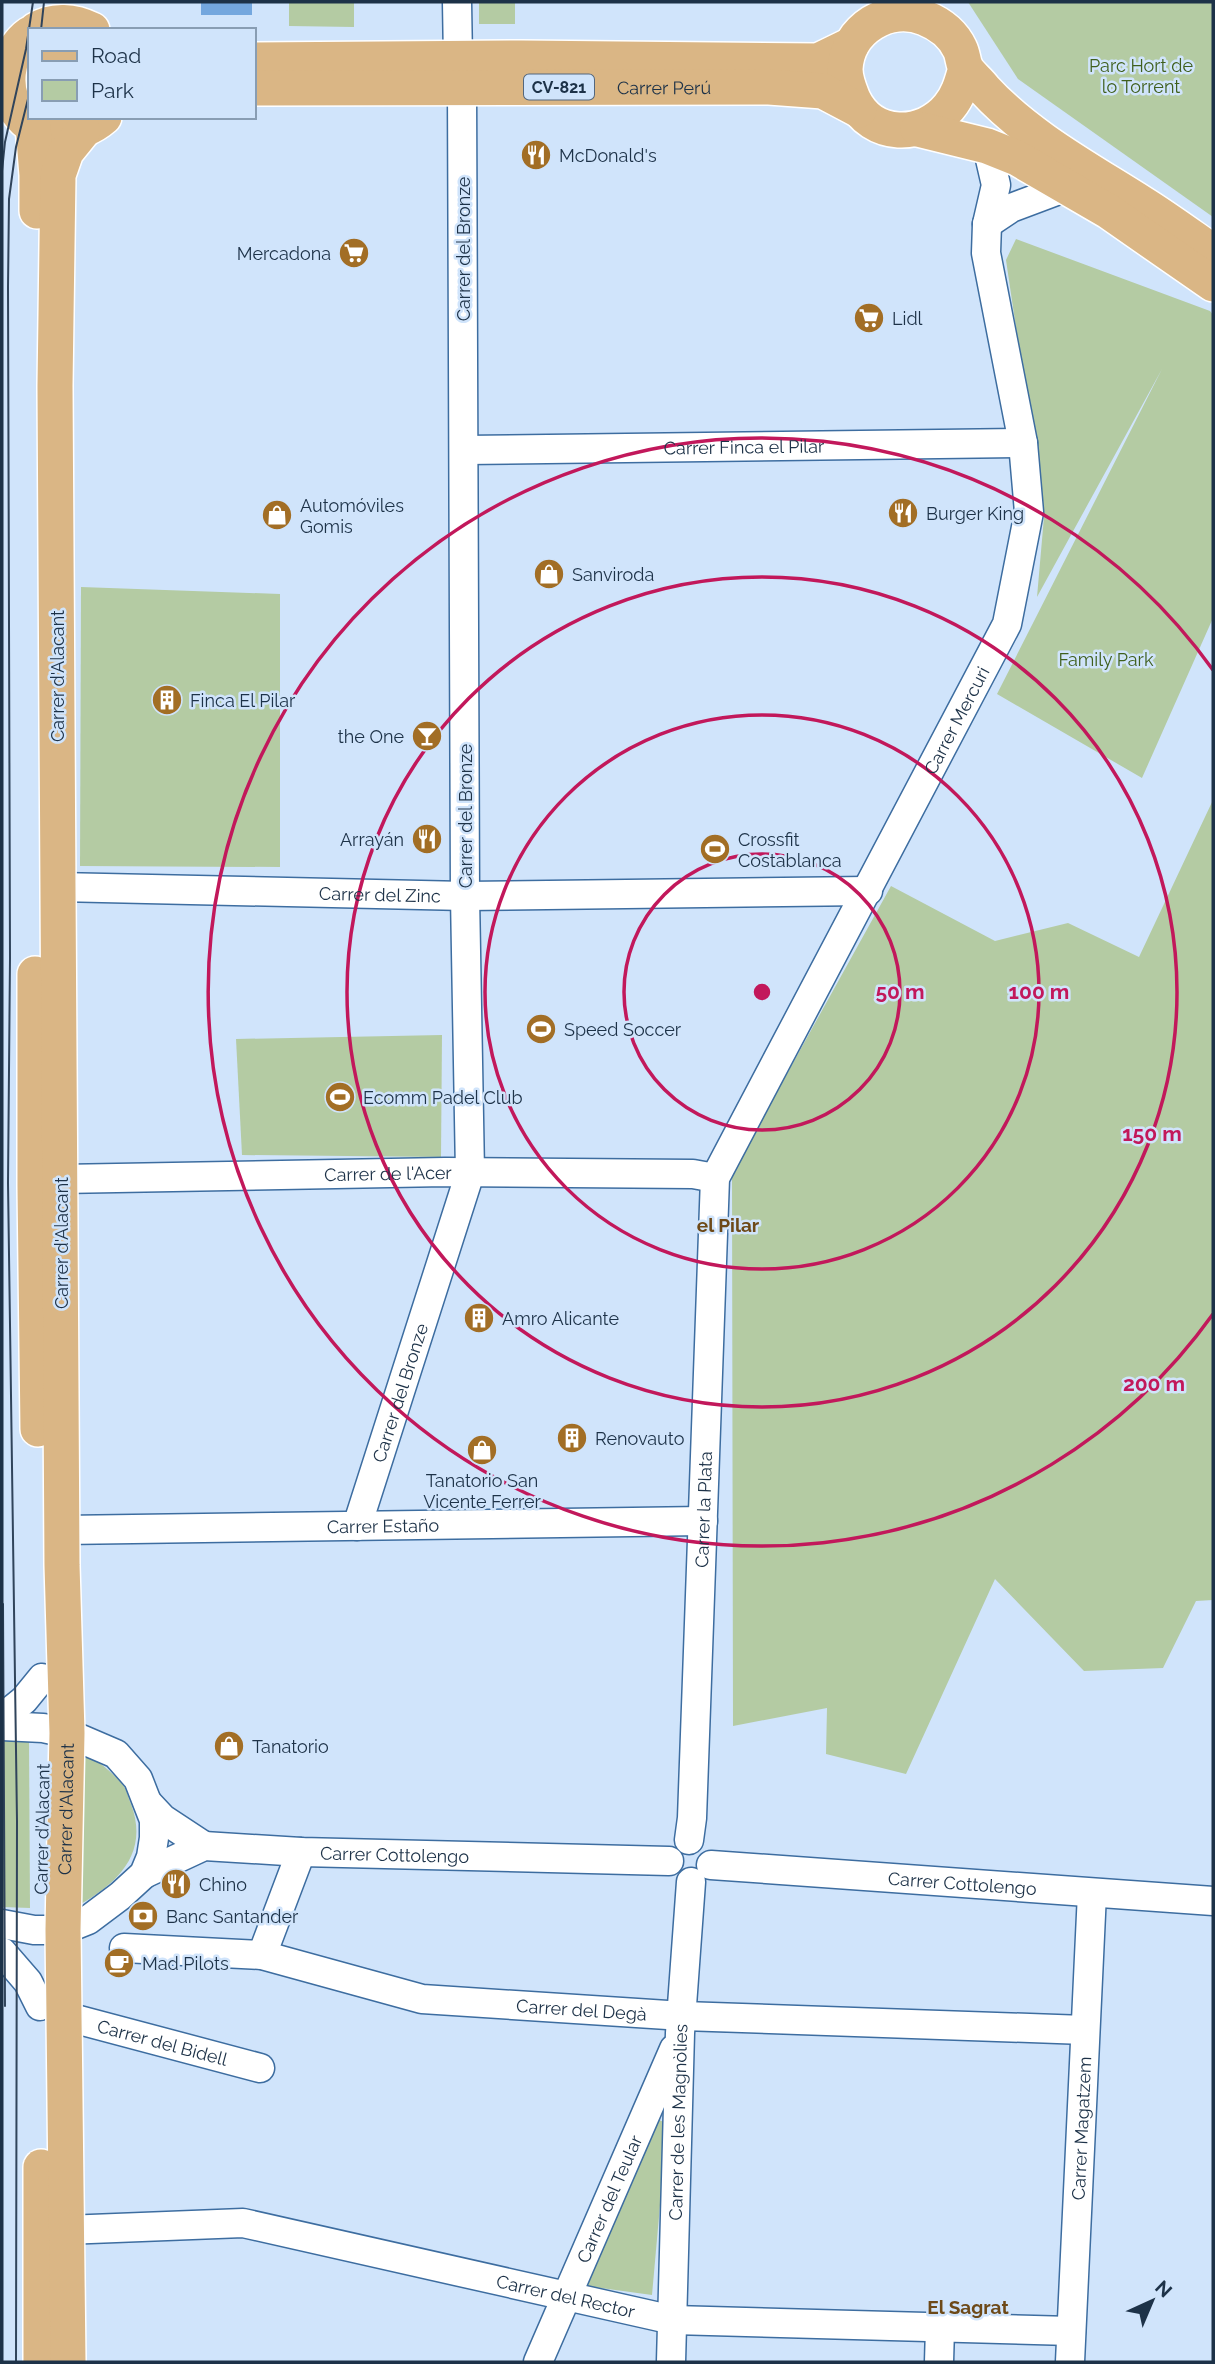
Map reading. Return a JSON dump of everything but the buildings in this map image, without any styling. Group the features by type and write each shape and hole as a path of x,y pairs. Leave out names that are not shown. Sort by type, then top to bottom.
{"main road":[{"name":"CV-821","path":"851,45 881,10 942,15 960,48 966,68 998,104 1083,167 1213,252"},
{"path":"50,28 65,22 88,28"},
{"name":"Carrer d'Alacant","path":"28,42 8,75 8,88 37,175 35,1186 54,1682"},
{"name":"Carrer Perú","path":"256,88 460,74 522,58 818,61 851,45"},
{"path":"851,45 845,67 846,84 859,110"},
{"name":"Carrer Perú","path":"256,60 460,74 823,91 859,110"},
{"path":"918,129 936,120 949,107 960,91 966,68"},
{"name":"CV-821","path":"859,110 878,125 897,132 918,129 987,146 1017,158 1108,211 1213,284"},
{"path":"18,118 65,134 93,124"},
{"name":"Carrer d'Alacant","path":"54,1682 63,1530 55,400 58,175 66,152 93,124"},
{"path":"54,1682 55,1731"},
{"name":"Carrer d'Alacant","path":"41,2362 52,2011 55,1731"},
{"name":"Carrer d'Alacant","path":"52,2011 65,2231 68,2362"}],"street":[{"name":"Carrer del Bronze","path":"357,1526 470,1173 465,896 460,74 457,2"},
{"name":"Carrer Mercuri","path":"715,1178 1007,624 1029,512 1023,443 986,253 987,224 996,186 987,146"},
{"path":"987,224 1011,208 1067,187"},
{"name":"Carrer Finca el Pilar","path":"464,450 1023,443"},
{"name":"Carrer del Zinc","path":"58,887 465,896 868,891"},
{"name":"Carrer de l'Acer","path":"61,1179 470,1173 694,1174 715,1178"},
{"name":"Carrer la Plata","path":"689,1840 715,1178"},
{"name":"Carrer Estaño","path":"63,1530 703,1521"},
{"path":"2,1718 24,1700 54,1682 138,1779 154,1820 152,1857 144,1874"},
{"path":"2,1726 55,1731 116,1754"},
{"path":"148,1803 163,1819 204,1846"},
{"path":"689,1840 706,1847 711,1859 701,1873 678,1878 673,1874 669,1861 673,1849 689,1840"},
{"path":"2,1924 52,1930 88,1920 144,1874 204,1846"},
{"name":"Carrer Cottolengo","path":"204,1846 301,1852 669,1861"},
{"path":"262,1955 301,1852"},
{"name":"Carrer Cottolengo","path":"701,1873 1213,1901"},
{"name":"Carrer de les Magnòlies","path":"671,2362 682,2024 701,1873"},
{"name":"Carrer Magatzem","path":"1070,2362 1092,1893"},
{"name":"Carrer del Degà","path":"124,1948 262,1955 422,1999 682,2024 1085,2030"},
{"name":"Carrer d'Alacant","path":"2,1952 52,2011"},
{"name":"Carrer del Bidell","path":"52,2011 260,2068"},
{"name":"Carrer del Teular","path":"538,2362 569,2295 682,2024"},
{"name":"Carrer del Rector","path":"65,2231 243,2223 673,2320 1071,2331"},
{"path":"939,2362 940,2328"}],"green space":[{"path":"289,2 354,2 354,27 289,26"},
{"path":"479,2 515,2 515,24 479,24"},
{"name":"Parc Hort de lo Torrent","path":"968,2 1213,2 1213,217 1018,79"},
{"name":"Family Park","path":"1016,239 1210,311 1213,315 1213,618 1142,778 997,694 1162,369 1037,597 1044,517 1006,260"},
{"path":"81,587 280,594 280,867 80,866"},
{"path":"1213,800 1213,1600 1196,1601 1163,1668 1084,1671 995,1579 906,1774 826,1754 827,1708 733,1726 732,1173 891,886 995,941 1068,923 1139,957"},
{"name":"Ecomm Padel Club","path":"442,1035 441,1157 242,1155 236,1039"},
{"path":"2,1738 29,1740 30,1908 2,1907"},
{"path":"76,1745 124,1786 136,1822 136,1839 125,1867 116,1878 74,1908"},
{"path":"659,2120 667,2127 652,2295 579,2285 653,2121"}],"water":[{"path":"201,2 252,2 252,15 201,15"}],"tram line":[{"path":"29,28 33,2"},
{"path":"41,28 44,2"},
{"path":"2,171 5,142 28,36"},
{"path":"16,2362 17,1821 8,1183 8,287 9,199 16,147 28,99"},
{"path":"3,1604 5,2006"}],"place":[{"name":"McDonald's","path":"536,155"},
{"name":"Mercadona","path":"354,253"},
{"name":"Lidl","path":"869,318"},
{"name":"Burger King","path":"903,513"},
{"name":"Automóviles Gomis","path":"277,515"},
{"name":"Sanviroda","path":"549,574"},
{"name":"Finca El Pilar","path":"167,700"},
{"name":"the One","path":"427,736"},
{"name":"Arrayán","path":"427,839"},
{"name":"Crossfit Costablanca","path":"715,849"},
{"name":"Speed Soccer","path":"541,1029"},
{"name":"Ecomm Padel Club","path":"340,1097"},
{"name":"Amro Alicante","path":"479,1318"},
{"name":"Renovauto","path":"572,1438"},
{"name":"Tanatorio San Vicente Ferrer","path":"482,1450"},
{"name":"Tanatorio","path":"229,1746"},
{"name":"Chino","path":"176,1884"},
{"name":"Banc Santander","path":"143,1916"},
{"name":"Mad Pilots","path":"119,1963"}],"district":[{"name":"el Pilar","path":"728,1225"},
{"name":"El Sagrat","path":"968,2307"}]}
